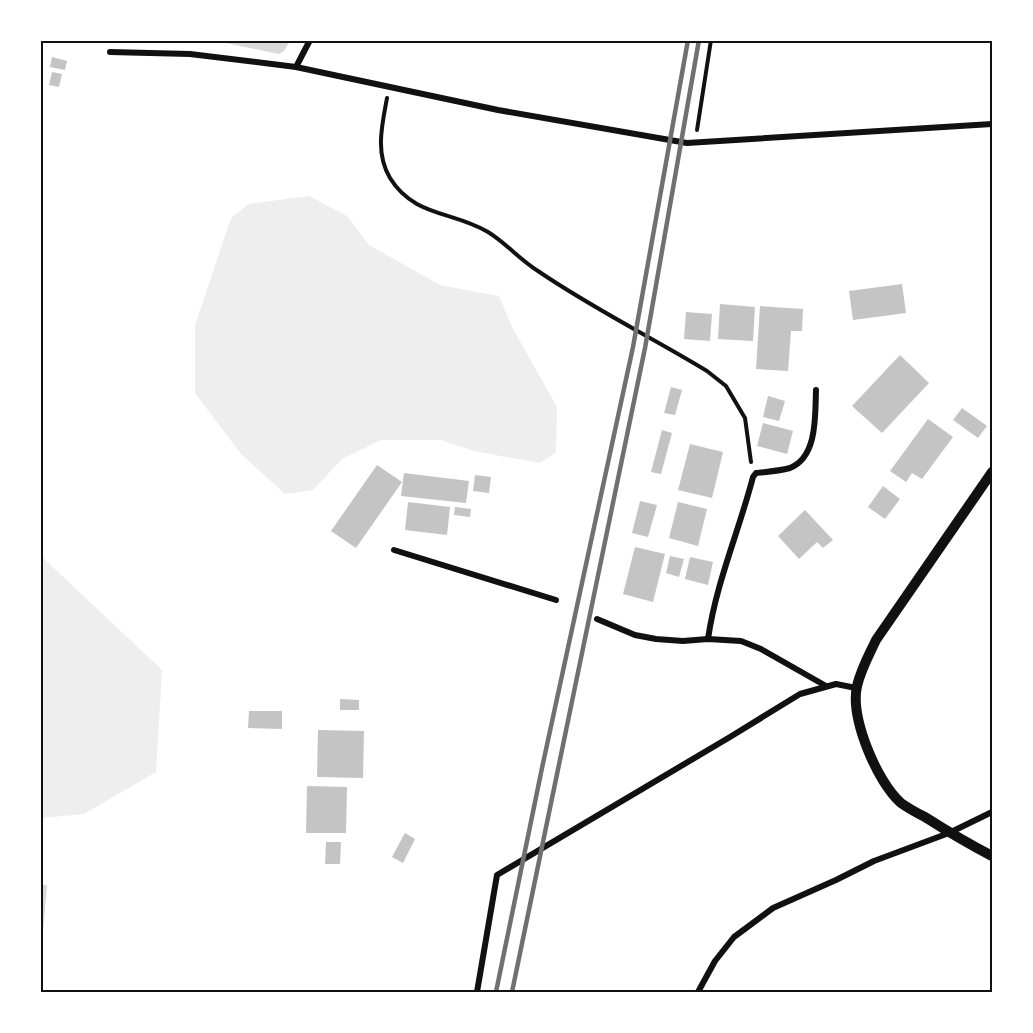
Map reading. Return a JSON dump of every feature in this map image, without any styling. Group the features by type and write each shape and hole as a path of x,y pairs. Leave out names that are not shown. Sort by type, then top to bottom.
{"street":[{"path":"296,67 310,40"},
{"path":"110,52 190,54 296,67 498,110 687,143 993,124"},
{"path":"708,639 710,622 733,537 753,477 756,473 792,467 802,458 811,443 816,390"},
{"path":"993,472 876,640 865,661 856,688 858,715 866,748 877,770 900,802 949,833 993,856"},
{"path":"394,550 556,600"},
{"path":"597,619 635,636 683,640 731,639 761,649 826,686"},
{"path":"477,993 497,875 789,700 836,684 856,688"},
{"path":"698,993 715,961 734,937 773,908 874,861 949,833 993,812"}],"path":[{"path":"697,143 697,128 711,40"},
{"path":"389,88 381,144 383,161 399,191 411,202 443,216 461,219 479,226 496,236 536,270 609,315 698,365 726,386 744,418 753,477"}],"shaded area":[{"path":"290,40 284,51 279,54 216,41"},
{"path":"309,196 347,216 369,245 440,285 499,296 512,327 557,407 556,453 539,463 474,451 441,440 381,440 342,459 313,490 285,494 241,454 195,393 195,325 231,218 249,204"},
{"path":"41,556 162,670 156,772 84,814 41,818"},
{"path":"40,885 47,885 41,956"}],"building":[{"path":"52,57 67,61 65,70 50,67"},
{"path":"52,72 62,74 59,87 49,85"},
{"path":"902,284 906,313 853,320 849,291"},
{"path":"720,304 755,307 753,341 718,339"},
{"path":"760,306 803,309 802,331 791,331 788,371 756,369"},
{"path":"686,312 712,314 710,341 684,339"},
{"path":"900,355 929,383 882,433 852,406"},
{"path":"671,387 682,390 675,415 664,413"},
{"path":"768,396 785,401 779,421 763,417"},
{"path":"962,408 987,426 978,438 953,420"},
{"path":"928,419 953,437 922,479 912,473 906,482 890,471"},
{"path":"763,423 793,431 787,454 757,446"},
{"path":"662,430 672,433 661,474 651,472"},
{"path":"690,444 723,452 712,498 678,490"},
{"path":"377,465 402,482 356,548 331,531"},
{"path":"404,473 469,481 466,503 401,496"},
{"path":"475,475 491,477 489,493 473,491"},
{"path":"883,486 900,499 885,519 868,507"},
{"path":"640,501 657,505 648,537 632,533"},
{"path":"408,502 450,507 447,535 405,530"},
{"path":"678,502 707,509 698,546 669,538"},
{"path":"455,507 471,509 470,517 454,515"},
{"path":"805,510 833,540 823,548 817,542 799,559 778,536"},
{"path":"635,547 665,554 653,602 623,594"},
{"path":"670,556 684,559 679,577 666,573"},
{"path":"690,557 713,562 708,585 685,579"},
{"path":"340,699 359,700 359,710 340,710"},
{"path":"249,711 282,711 282,729 248,728"},
{"path":"318,730 364,731 363,778 317,777"},
{"path":"307,786 347,787 346,833 306,833"},
{"path":"405,833 415,839 403,863 392,857"},
{"path":"326,842 341,842 340,864 325,864"}],"railway":[{"path":"496,992 633,347 688,40"},
{"path":"512,992 645,348 699,40"}]}
